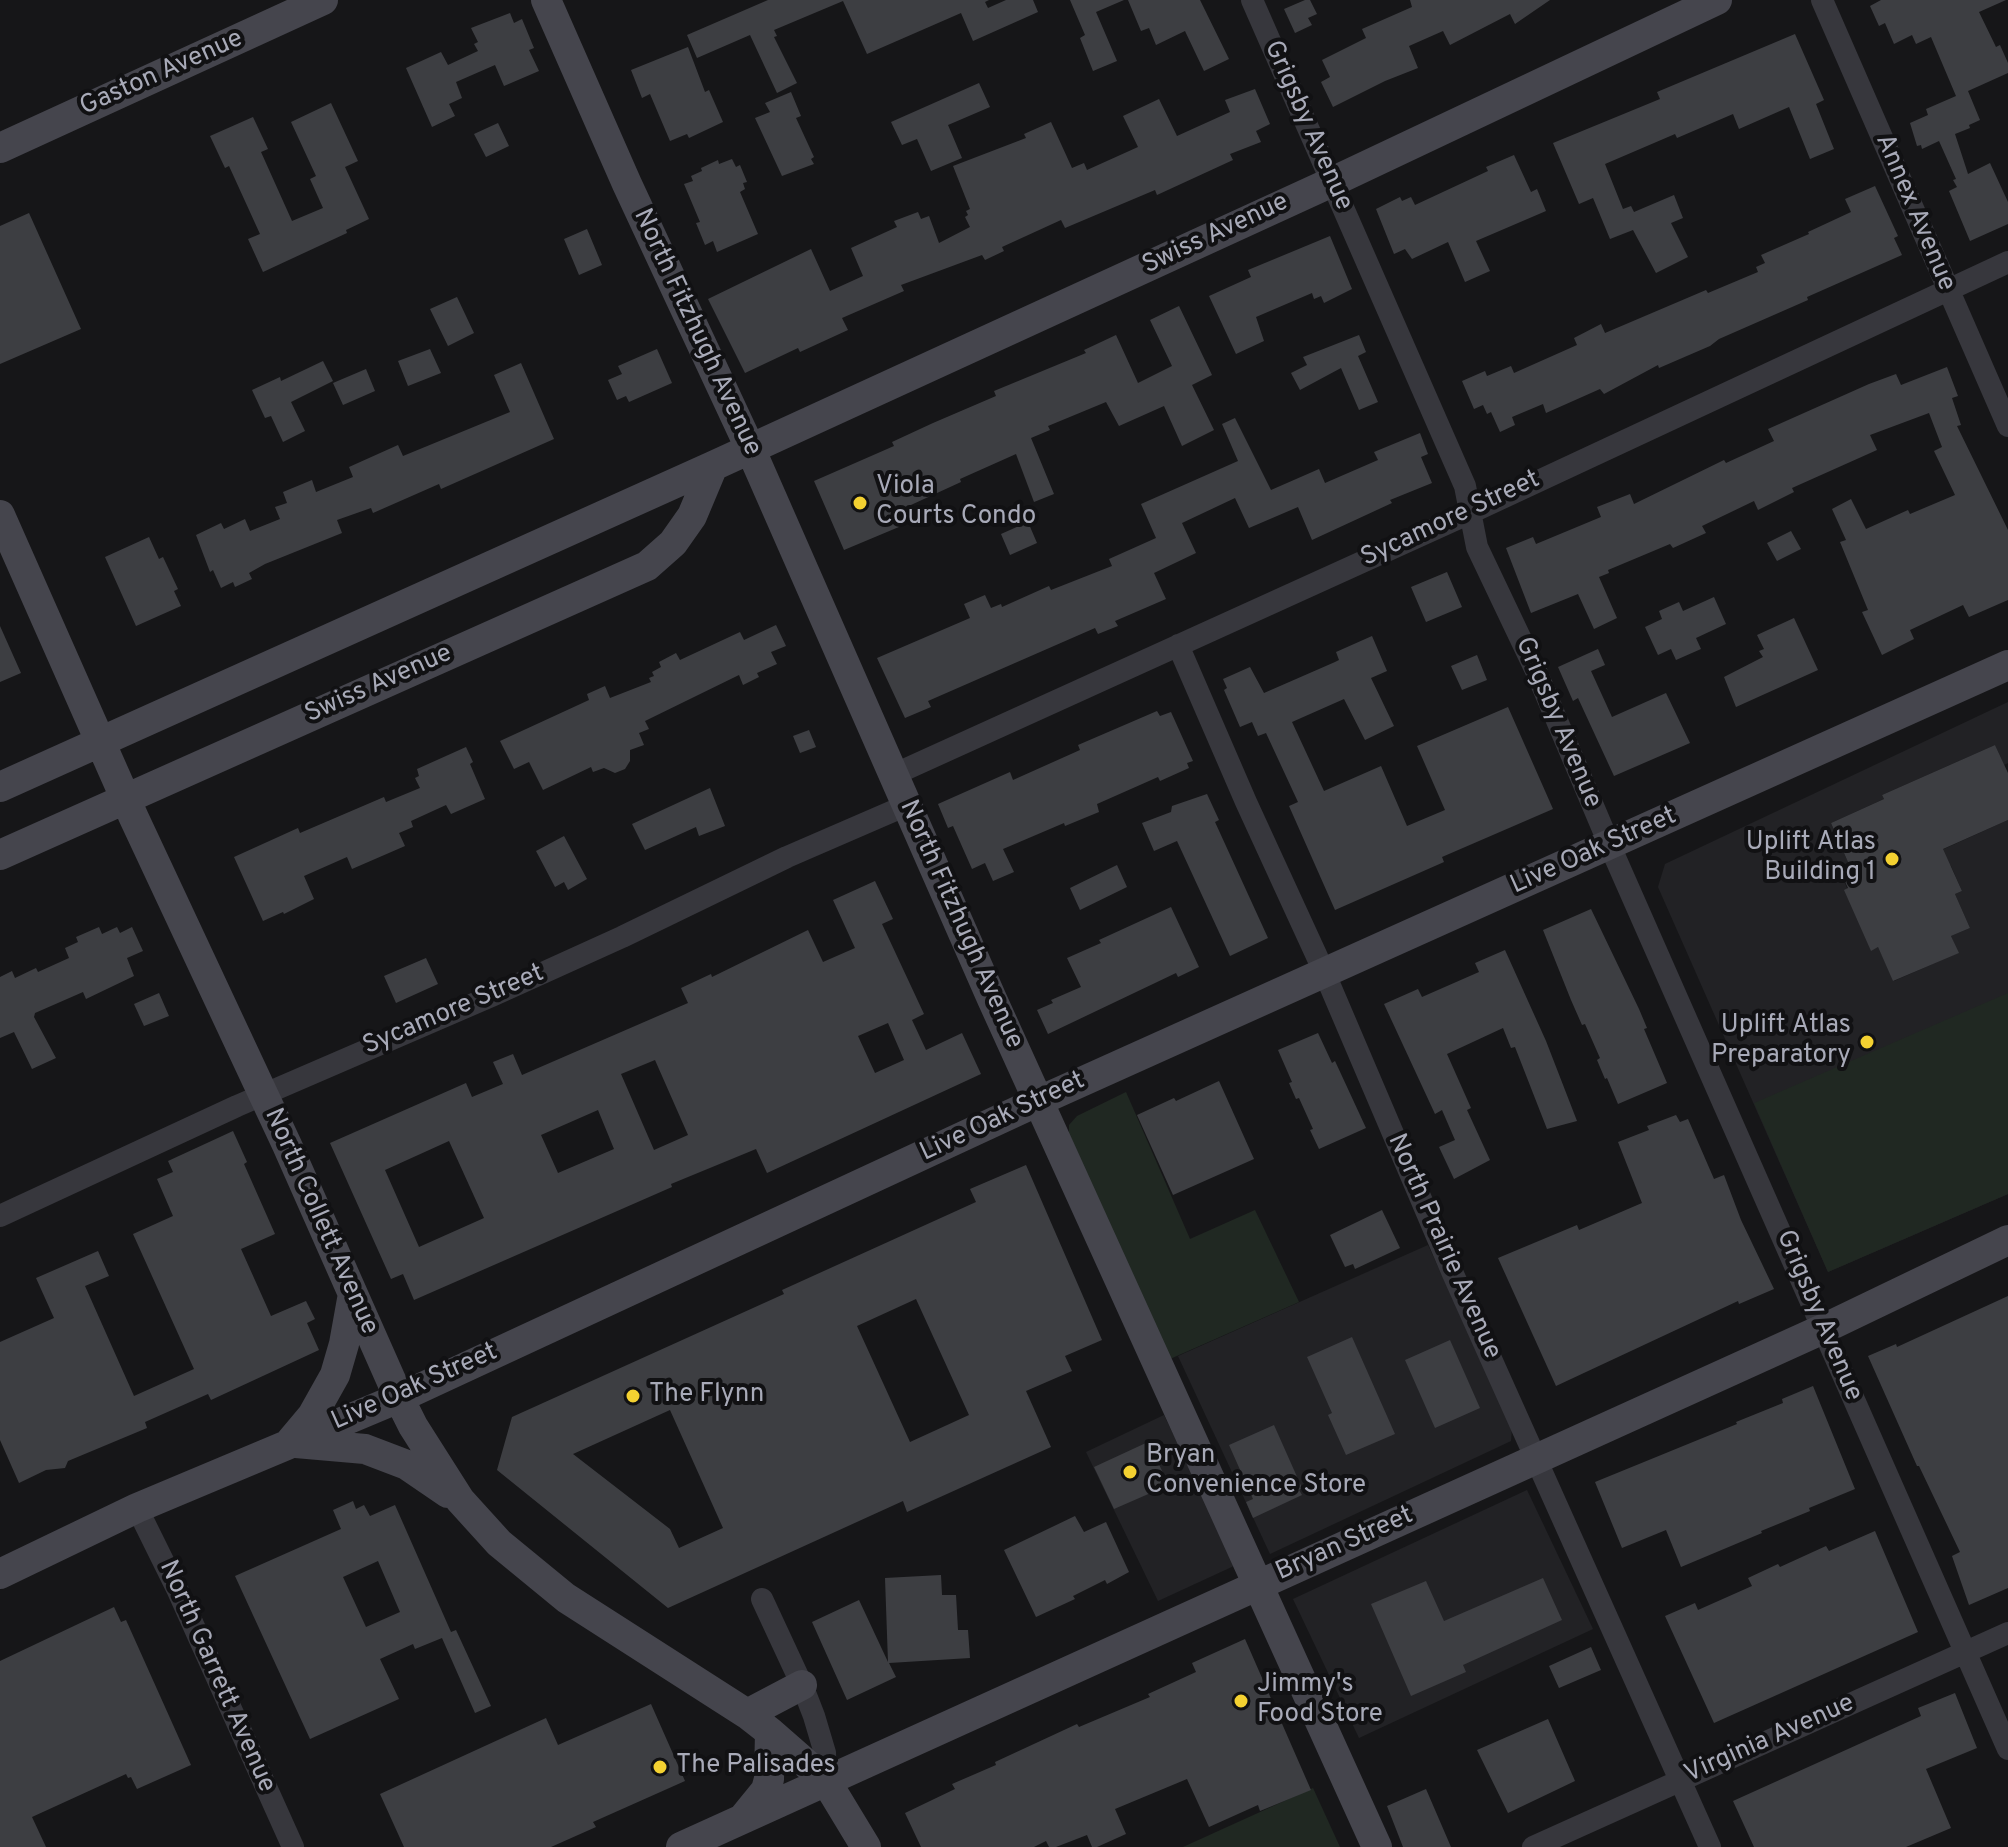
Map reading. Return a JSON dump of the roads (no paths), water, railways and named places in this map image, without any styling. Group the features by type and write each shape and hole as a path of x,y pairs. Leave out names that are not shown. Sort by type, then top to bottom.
{"street":[{"name":"Gaston Avenue","path":"0,148 323,0"},
{"name":"North Fitzhugh Avenue","path":"546,0 1377,1847"},
{"name":"Grigsby Avenue","path":"1252,0 1465,486 1477,547 1536,671 1610,846 2008,1749"},
{"name":"Swiss Avenue","path":"0,787 713,466 1332,182 1684,7 1717,0"},
{"name":"Annex Avenue","path":"1822,0 2008,426"},
{"name":"Sycamore Street","path":"893,775 1470,513 2008,262"},
{"name":"Swiss Avenue","path":"0,855 647,566 673,543 692,516 713,466"},
{"name":"North Collett Avenue","path":"0,515 399,1398 460,1500 499,1543 566,1598 758,1723 826,1781 866,1847"},
{"name":"North Prairie Avenue","path":"1178,645 1325,974 1453,1274 1710,1847"},
{"name":"Live Oak Street","path":"0,1574 137,1508 399,1398 1039,1101 2008,665"},
{"name":"Sycamore Street","path":"0,1216 263,1094 494,995 787,857 907,805"},
{"name":"Bryan Street","path":"681,1847 1823,1329 2008,1240"},
{"path":"290,1443 312,1416 335,1375 353,1294"},
{"path":"290,1443 365,1449 407,1465 460,1500"},
{"name":"North Garrett Avenue","path":"137,1508 178,1591 293,1847"},
{"path":"762,1599 802,1685 825,1753 826,1781"},
{"name":"Virginia Avenue","path":"1533,1847 2008,1633"},
{"path":"742,1819 766,1790 769,1779 758,1723 802,1685"}],"place":[{"name":"Viola Courts Condo","path":"860,503"},
{"name":"Uplift Atlas Building 1","path":"1892,859"},
{"name":"Uplift Atlas Preparatory","path":"1867,1042"},
{"name":"The Flynn","path":"633,1396"},
{"name":"Bryan Convenience Store","path":"1130,1472"},
{"name":"Jimmy's Food Store","path":"1241,1701"},
{"name":"The Palisades","path":"660,1767"}]}
